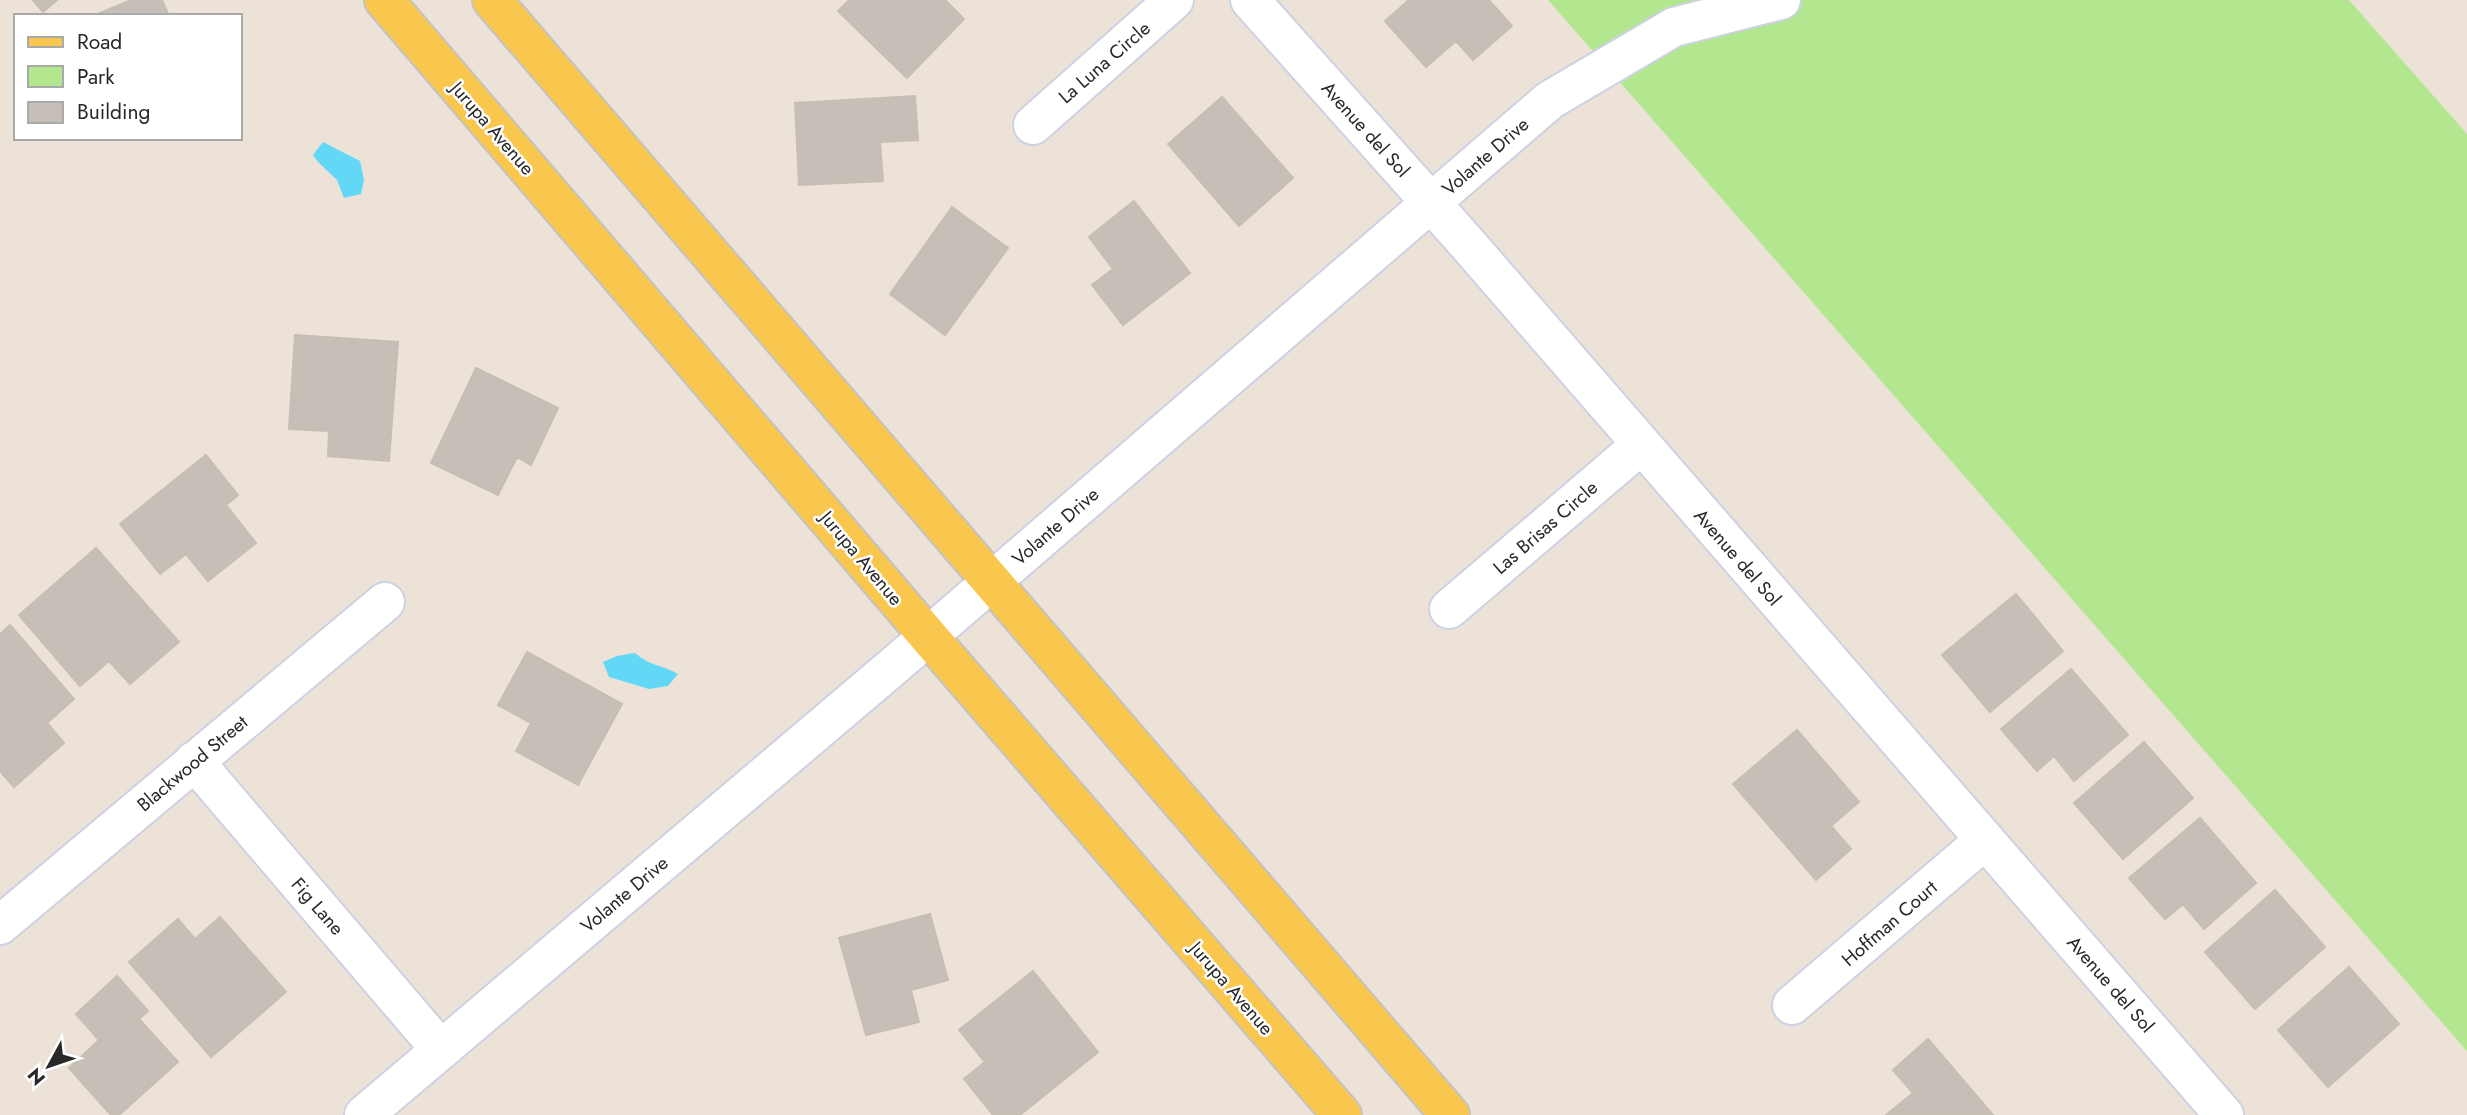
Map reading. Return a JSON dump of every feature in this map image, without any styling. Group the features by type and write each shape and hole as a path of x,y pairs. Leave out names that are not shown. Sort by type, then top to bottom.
{"main road":[{"name":"Jurupa Avenue","path":"384,0 1342,1115"},
{"path":"492,0 1450,1115"}],"street":[{"name":"La Luna Circle","path":"1033,125 1174,0"},
{"name":"Avenue del Sol","path":"1250,0 1431,202 2224,1115"},
{"name":"Volante Drive","path":"364,1115 928,636 1549,100 1674,27 1781,0"},
{"name":"Las Brisas Circle","path":"1449,609 1641,445"},
{"name":"Blackwood Street","path":"0,925 385,602"},
{"name":"Fig Lane","path":"194,761 441,1050"},
{"name":"Hoffman Court","path":"1792,1005 1985,840"}],"green space":[{"path":"1548,0 2349,0 2467,134 2467,1051"}],"water":[{"path":"323,142 360,161 364,180 361,194 344,198 337,180 313,155"},
{"path":"635,653 678,674 668,686 649,689 609,677 603,662"}],"building":[{"path":"33,0 57,0 43,12"},
{"path":"131,0 162,0 168,14 100,14"},
{"path":"849,0 945,0 964,19 907,78 838,11"},
{"path":"1409,0 1489,0 1512,26 1473,60 1456,41 1426,67 1385,21"},
{"path":"915,96 918,140 880,142 883,181 799,185 795,103"},
{"path":"1222,97 1293,178 1239,226 1168,144"},
{"path":"1134,201 1190,273 1123,325 1092,285 1113,269 1089,237"},
{"path":"952,207 1008,248 945,335 890,294"},
{"path":"295,335 398,342 389,461 328,456 329,431 289,429"},
{"path":"476,368 558,408 531,465 517,457 498,495 431,463"},
{"path":"206,455 238,495 226,505 256,543 208,581 186,554 160,574 120,524"},
{"path":"96,548 179,642 130,684 109,661 80,686 19,615"},
{"path":"2016,594 2063,651 1990,712 1942,655"},
{"path":"10,625 74,699 47,723 64,743 14,787 0,771 0,634"},
{"path":"527,652 622,704 578,785 516,751 531,723 498,705"},
{"path":"2071,669 2128,735 2074,781 2054,756 2037,771 2001,729"},
{"path":"1797,730 1859,802 1831,826 1851,849 1816,880 1733,784"},
{"path":"2144,742 2193,798 2123,859 2074,803"},
{"path":"2200,818 2256,883 2204,929 2183,904 2165,919 2129,878"},
{"path":"2275,890 2325,947 2255,1009 2205,952"},
{"path":"930,914 948,980 911,990 919,1022 866,1035 839,938"},
{"path":"220,917 286,992 211,1057 129,962 178,919 195,939"},
{"path":"2349,967 2399,1024 2328,1087 2278,1030"},
{"path":"1033,971 1098,1052 1020,1115 993,1115 964,1079 985,1062 959,1030"},
{"path":"117,976 148,1011 139,1019 178,1062 119,1115 111,1115 69,1068 99,1040 76,1014"},
{"path":"1928,1039 1993,1115 1886,1115 1913,1093 1893,1070"}]}
